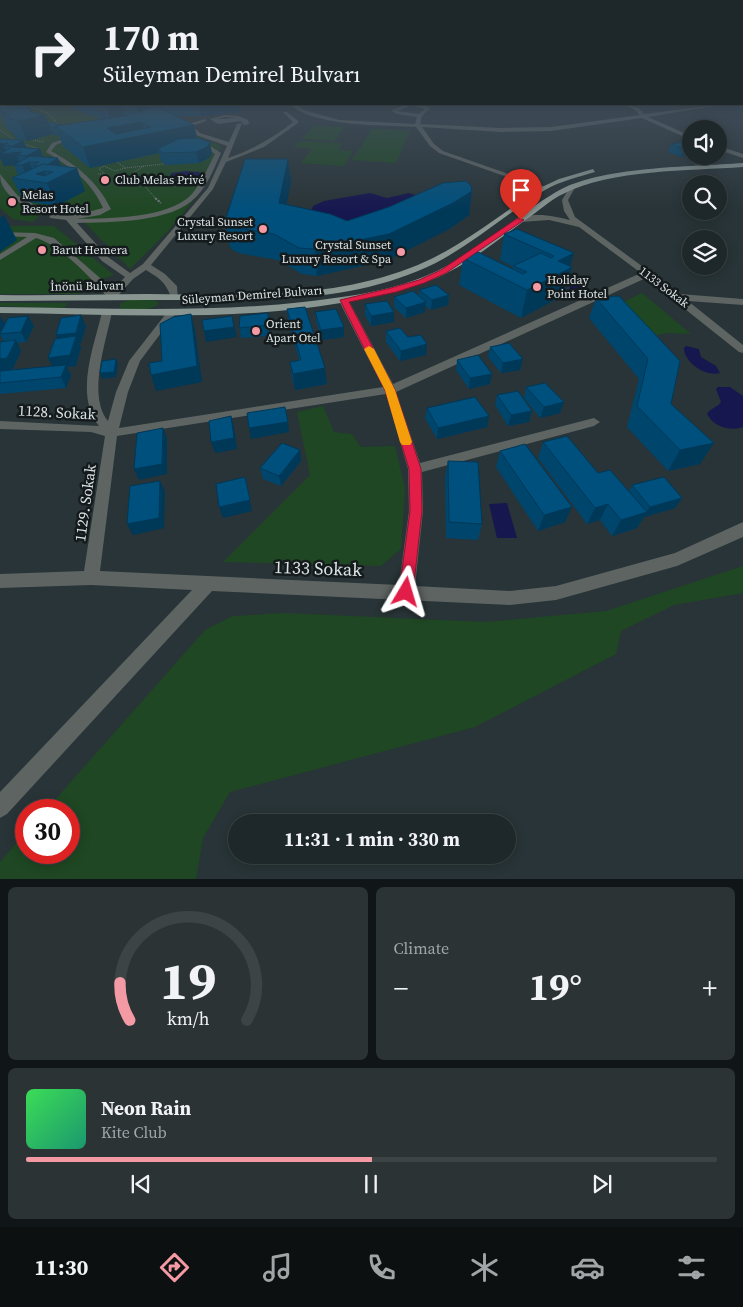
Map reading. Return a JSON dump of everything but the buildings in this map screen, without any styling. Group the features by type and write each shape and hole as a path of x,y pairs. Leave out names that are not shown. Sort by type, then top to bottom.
{"main road":[{"name":"Süleyman Demirel Bulvarı","path":"175,297 224,298 264,296 322,290 385,279 413,270 444,254 544,188 577,175 601,170 743,158"},
{"name":"Süleyman Demirel Bulvarı","path":"0,310 171,313 266,309 344,300 393,290 444,272 573,186 587,180 625,174 743,165"},
{"name":"İnönü Bulvarı","path":"0,298 51,300 112,297 175,297"},
{"path":"107,312 112,297"},
{"path":"171,313 175,297"}],"street":[{"path":"193,129 198,134 231,145"},
{"path":"0,234 35,235 51,240 97,280 112,297 130,277 146,266 211,188 240,129"},
{"path":"224,162 255,151 288,129"},
{"path":"421,129 432,145 440,152 544,188"},
{"path":"487,129 550,129"},
{"path":"670,129 682,134"},
{"path":"0,176 13,195 24,205 52,213 53,216 105,220 175,209 191,198 204,182 218,154 186,132"},
{"path":"72,218 97,213 107,208 91,179 82,171 48,151 54,144 71,136 86,133"},
{"path":"224,162 240,145"},
{"path":"727,151 743,158"},
{"path":"573,186 565,200 565,206 572,218 582,226"},
{"path":"52,213 59,208 69,206 86,209 85,212 72,218"},
{"path":"521,220 541,217 554,218 582,226"},
{"path":"72,218 105,259 130,277"},
{"name":"1133 Sokak","path":"582,226 678,297 743,350"},
{"path":"0,258 35,235"},
{"path":"146,266 162,276 174,288 175,297"},
{"path":"107,312 92,381 96,414 112,433 390,390 647,274"},
{"path":"678,297 743,302"},
{"path":"344,300 390,390 415,469 416,511 406,592"},
{"name":"1129. Sokak","path":"91,578 112,433 132,367 171,313"},
{"path":"415,469 594,422"},
{"name":"1128. Sokak","path":"0,425 91,428 112,433"},
{"name":"1133 Sokak","path":"0,581 91,578 510,598 556,593 677,559 737,533 743,528"},
{"path":"0,808 208,584"}],"path":[{"path":"0,130 22,144 42,149 44,141 33,140"},
{"path":"14,145 22,144"},
{"path":"22,148 28,146"},
{"path":"117,162 133,173 159,202 175,209"},
{"path":"82,171 92,169 100,175 105,174 100,167 104,166 118,171 125,168 164,164"},
{"path":"133,173 144,166"}],"green space":[{"name":"Club Melas Privé","path":"0,129 178,129 221,146 203,188 169,230 130,269 81,219 43,212 33,222 13,219 0,208"},
{"path":"311,129 343,129 334,141 302,139"},
{"path":"372,129 410,131 396,163 352,160"},
{"path":"300,141 342,143 338,150 353,151 344,166 301,163 312,149 293,147"},
{"name":"Barut Hemera","path":"0,226 54,226 114,275 90,283 95,287 78,294 0,294"},
{"path":"642,293 691,334 667,333 644,338 607,310"},
{"path":"130,300 154,300 159,303 146,310 128,310 119,307 121,303"},
{"path":"0,303 68,303 64,308 0,306"},
{"path":"323,406 334,432 352,434 361,447 395,446 405,488 401,549 381,566 223,562 310,475 297,412"},
{"path":"743,566 743,593 674,605 621,631 616,654 475,727 230,792 203,838 196,879 0,879 0,862 15,845 15,864 80,864 80,799 56,799 205,630 233,616 284,613 486,622 606,611"}],"shaded area":[{"path":"199,172 202,175 186,180 177,180 170,176 171,173"},
{"path":"370,193 387,198 409,193 425,198 356,234 309,222 313,206 324,201"},
{"path":"569,276 582,281 585,290 572,296 564,292 569,291 570,286 565,283 569,280 564,278"},
{"path":"686,346 699,349 701,357 716,366 720,373 708,373 697,368 685,354 684,348"},
{"path":"718,387 730,387 743,396 743,427 733,429 722,427 713,422 707,414 721,402 716,389"},
{"path":"507,503 517,538 497,538 489,504"}],"slow traffic":[{"path":"369,349 390,390 406,442"}],"place":[{"name":"Club Melas Privé","path":"105,180"},
{"name":"Melas Resort Hotel","path":"12,202"},
{"name":"Crystal Sunset Luxury Resort","path":"263,229"},
{"name":"Barut Hemera","path":"42,250"},
{"name":"Crystal Sunset Luxury Resort & Spa","path":"401,252"},
{"name":"Holiday Point Hotel","path":"537,287"},
{"name":"Orient Apart Otel","path":"256,331"}],"route":[{"path":"406,592 416,511 415,469 390,390 344,300 362,298 393,290 444,272 521,220"}]}
